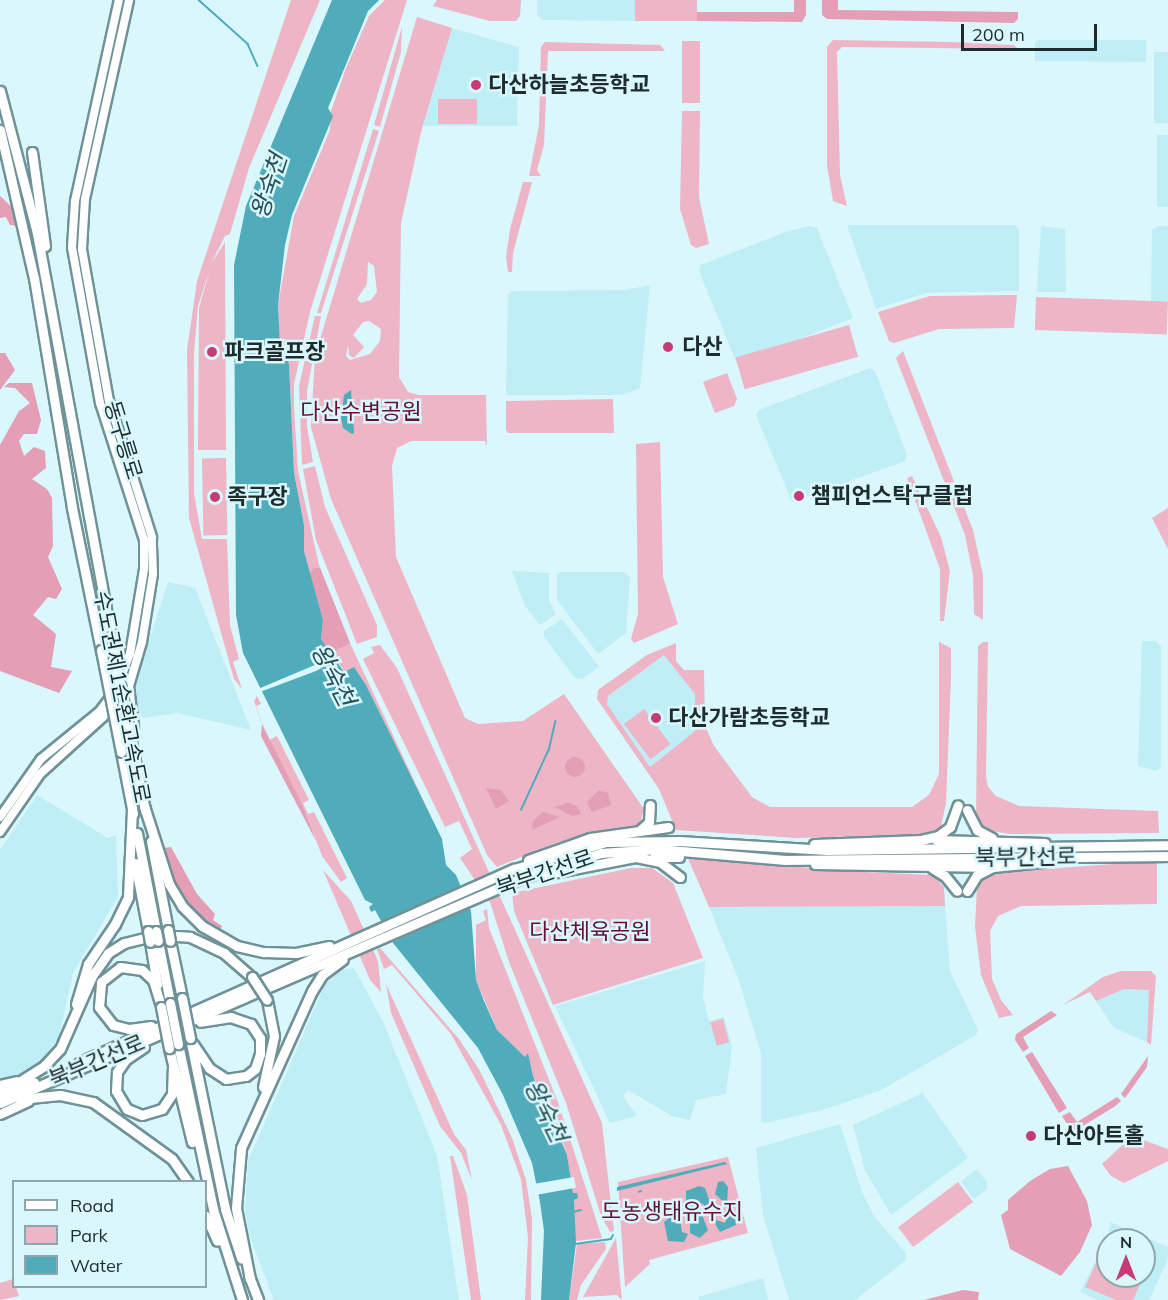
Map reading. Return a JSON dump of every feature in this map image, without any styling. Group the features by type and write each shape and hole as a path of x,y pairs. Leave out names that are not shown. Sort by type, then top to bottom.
{"highway":[{"name":"수도권제1순환고속도로","path":"0,91 20,158 46,279 130,737 225,1209 257,1298"},
{"name":"수도권제1순환고속도로","path":"0,130 34,278 72,508 132,808 152,931 170,1003 174,1046 207,1180"},
{"path":"32,152 46,279"},
{"path":"638,831 649,822 650,805"},
{"path":"144,806 176,898 213,934 237,946 277,953 346,949"},
{"path":"72,1024 87,963 115,924 128,897 132,808"},
{"path":"921,840 944,834 962,808 977,830 994,839"},
{"path":"519,875 556,848 590,838 668,827"},
{"path":"779,846 994,839 1083,852"},
{"path":"132,845 152,931"},
{"name":"북부간선로","path":"0,1093 519,875 601,853 657,845 680,850 786,860 944,853"},
{"name":"북부간선로","path":"1083,852 1168,845"},
{"name":"북부간선로","path":"680,850 779,846 944,853 1083,852 1168,856"},
{"path":"519,875 608,860 649,857 680,850"},
{"path":"786,860 837,867 993,867 1083,852"},
{"path":"649,857 681,877"},
{"path":"930,867 962,891 977,875 993,867"},
{"path":"0,1093 51,1059 72,1024 102,960 134,939 165,934 190,937 224,953 252,976 267,1000 274,1044 255,1113"},
{"path":"154,941 161,1007"},
{"path":"250,1280 235,1186 241,1148 255,1113 317,982 346,949"},
{"name":"북부간선로","path":"0,1104 236,1002 346,949"},
{"path":"144,1047 126,1059 117,1072 117,1095 127,1109 142,1115 162,1109 172,1094 174,1046 161,1007 153,980 136,968 114,969 99,987 98,1001 103,1014 120,1028 144,1029 204,1008"},
{"path":"64,1076 144,1047 200,1022 236,1002"},
{"path":"190,1040 216,1075 237,1080 255,1069 261,1045 251,1024 231,1017 200,1022"},
{"path":"173,1066 204,1180"},
{"path":"0,1085 22,1080"},
{"path":"0,1104 60,1095 78,1097 106,1109 171,1159 187,1180"},
{"path":"0,1114 28,1101 60,1095"},
{"name":"수도권제1순환고속도로","path":"207,1182 242,1300"},
{"path":"207,1189 212,1203"},
{"path":"207,1218 235,1282"}],"main road":[{"name":"동구릉로","path":"0,817 41,759 100,711 116,690 130,654 144,569 144,540 100,403 72,247 75,201 119,0"},
{"name":"동구릉로","path":"0,832 40,774 104,717 129,686 142,642 154,551 110,401 82,249 81,224 129,0"},
{"path":"129,686 134,726"}],"shaded area":[{"path":"537,0 635,0 635,21 542,20 537,14"},
{"path":"794,0 806,0 806,15 802,22 697,21 697,12 794,12"},
{"path":"822,0 838,0 838,10 1018,12 1018,19 1014,23 827,19 822,15"},
{"name":"다산하늘초등학교","path":"452,28 519,47 517,126 423,126"},
{"path":"1039,40 1146,40 1146,62 1035,61 1035,43"},
{"path":"1154,52 1168,52 1168,123 1154,123"},
{"path":"1157,135 1168,135 1168,207 1157,207"},
{"path":"0,196 14,209 20,226 10,225 6,217 0,218"},
{"path":"847,225 1015,225 1019,229 1019,291 926,293 876,309"},
{"path":"809,226 817,228 853,318 737,364 699,271 701,265 788,231"},
{"path":"1041,226 1065,229 1066,292 1037,292"},
{"path":"1158,226 1168,226 1168,301 1151,301 1152,230"},
{"path":"650,285 640,388 622,395 506,395 508,295 512,291 626,290"},
{"path":"0,353 5,353 15,370 0,390"},
{"path":"870,368 875,371 907,455 905,461 792,502 756,415 759,410"},
{"path":"9,383 32,383 41,420 37,434 24,434 19,441 24,456 34,447 45,451 46,468 32,479 47,489 52,498 53,546 48,557 62,589 56,599 48,597 33,615 56,634 51,667 72,671 59,693 0,671 0,445 19,411 30,403 15,388 4,387"},
{"path":"314,568 320,568 350,643 330,653 321,639 323,620 310,574"},
{"path":"512,571 549,573 549,600 556,614 540,625 525,606"},
{"path":"561,572 624,572 630,577 626,633 598,654 557,600 557,574"},
{"path":"168,582 195,588 251,730 177,713 144,718 139,713 134,687"},
{"path":"562,619 599,667 582,679 575,678 544,637 544,631"},
{"path":"1142,641 1155,641 1161,646 1161,767 1157,771 1138,766"},
{"name":"다산가람초등학교","path":"664,655 695,694 695,731 650,767 607,704 608,696"},
{"path":"262,724 303,806 316,841 261,736"},
{"path":"575,757 582,760 585,767 582,774 575,777 568,774 565,767 568,760"},
{"path":"486,788 501,790 509,801 496,809"},
{"path":"599,790 608,793 611,805 592,812 587,802"},
{"path":"37,795 108,838 116,835 118,897 73,973 59,1037 35,1069 13,1079 0,1080 0,850"},
{"path":"568,803 577,806 581,814 572,816 555,807"},
{"path":"543,812 560,817 532,830 533,821"},
{"path":"171,847 197,894 215,914 213,920 222,926 219,932 194,914 176,891 163,848"},
{"path":"945,906 950,971 978,1030 976,1035 881,1090 826,1109 765,1123 761,1121 761,1053 738,978 709,907"},
{"path":"705,961 703,998 709,1021 724,1017 732,1047 726,1094 696,1100 690,1120 672,1116 628,1090 623,1096 637,1116 610,1123 555,1006"},
{"path":"354,968 384,1024 437,1156 459,1300 274,1300 250,1237 245,1212 248,1161 325,984 341,970"},
{"path":"1124,989 1149,990 1147,1042 1114,1028 1096,1001"},
{"path":"1051,1011 1057,1015 1023,1037 1029,1048 1023,1052 1015,1040 1016,1034"},
{"path":"1032,1052 1067,1108 1059,1113 1025,1056"},
{"path":"1148,1056 1147,1067 1125,1098 1121,1094"},
{"path":"923,1093 968,1158 891,1215 865,1170 853,1125"},
{"path":"1117,1097 1121,1101 1114,1107 1076,1130 1070,1129 1062,1116 1070,1112 1077,1122"},
{"path":"840,1124 862,1192 874,1216 905,1252 906,1260 855,1300 789,1300 763,1215 756,1148"},
{"path":"1068,1166 1087,1201 1092,1225 1080,1252 1061,1276 1010,1249 1001,1215 1008,1210 1008,1200 1030,1181 1050,1169"},
{"path":"977,1169 987,1182 987,1189 974,1199 961,1181"},
{"path":"1110,1222 1124,1228 1110,1228"},
{"path":"1156,1242 1168,1247 1168,1259 1156,1285"},
{"path":"1096,1260 1096,1288 1155,1288 1149,1300 1098,1300 1080,1292"},
{"path":"763,1278 768,1300 699,1300 698,1297"},
{"path":"963,1290 979,1292 978,1300 924,1300"}],"green space":[{"path":"291,0 320,0 249,168 230,234 225,236 211,264 225,242 226,450 198,450 199,308 210,269 198,306 194,353 194,493 202,539 227,539 230,625 239,659 233,662 242,689 234,679 189,518 187,350 197,281"},
{"path":"385,0 407,0 310,312 294,384 298,471 319,565 350,643 440,836 366,685 354,668 345,672 321,639 323,620 304,551 304,525 294,473 289,364 280,344 278,305 294,216 330,130 331,111 346,68 369,16"},
{"path":"437,0 521,0 520,16 516,21 490,21 433,6"},
{"path":"635,0 697,0 697,21 635,21"},
{"name":"다산수변공원","path":"417,17 452,28 421,132 401,223 399,377 408,392 418,395 486,395 487,446 485,441 411,441 397,448 392,466 396,557 465,718 478,724 523,721 564,694 644,809 639,826 558,842 497,867 487,855 331,499 311,427 315,356","holes":["368,262 374,266 377,292 371,300 361,303 357,299 367,284","369,321 381,329 380,341 370,354 350,360 346,356 348,345 349,355 354,358 364,347 353,335 363,322"]},
{"path":"402,27 401,52 380,127 374,125"},
{"path":"833,40 1014,45 1018,49 842,47 837,52 840,175 847,206 833,201 827,165 827,47"},
{"path":"682,41 700,41 700,103 682,103"},
{"path":"545,42 660,45 665,51 548,51 544,145 537,170 541,176 529,176 539,125 541,47"},
{"path":"438,99 477,99 477,124 438,124"},
{"path":"682,111 700,111 699,197 709,244 696,248 691,245 680,209"},
{"path":"373,129 379,131 321,313 317,313"},
{"path":"523,182 532,182 513,253 512,272 508,272 506,257 510,229"},
{"path":"1017,295 1014,328 939,329 894,343 889,341 878,312 930,296"},
{"path":"1036,297 1168,302 1167,335 1035,330"},
{"path":"315,316 321,316 307,391 307,426 313,462 302,465 299,386"},
{"path":"849,325 858,357 745,389 736,358"},
{"path":"903,351 973,530 983,575 983,620 974,614 973,575 965,535 896,358"},
{"path":"727,373 737,399 734,406 715,413 703,382"},
{"path":"613,399 614,433 508,433 506,430 506,401"},
{"path":"660,442 663,577 678,624 634,643 631,639 638,614 636,444"},
{"name":"족구장","path":"202,458 226,458 227,535 203,535"},
{"path":"315,466 325,507 377,625 377,637 357,644 316,540 303,469"},
{"path":"912,476 941,537 950,571 944,621 940,621 940,569 907,478"},
{"path":"1168,508 1168,549 1152,518"},
{"path":"939,642 951,648 951,677 946,803 941,826 934,834 796,838 676,830 659,789 597,699 598,690 647,655 676,643 676,661 684,670 704,670 705,726 714,746 752,797 770,807 912,807 929,795 939,774","holes":["664,655 695,694 695,731 650,767 607,704 608,696"]},
{"path":"983,642 988,642 986,776 988,787 996,796 1019,806 1158,811 1159,833 1010,834 980,829 976,822 978,646"},
{"path":"380,645 397,668 602,1123 614,1231 610,1232 601,1216 566,1103 509,962 490,902 460,858 472,849 459,821 445,827 363,659 374,653 371,647"},
{"path":"257,696 261,704 256,706 265,733 269,740 277,736 309,800 303,803 308,814 314,812 347,878 341,882 322,856 303,806 265,734 254,701"},
{"path":"644,709 670,744 651,759 624,724"},
{"path":"687,856 842,871 933,875 944,887 945,906 709,907"},
{"path":"1157,861 1157,904 1021,906 998,916 990,931 992,979 1001,1000 1013,1015 999,1018 981,975 975,927 977,887 987,873"},
{"name":"다산체육공원","path":"631,868 652,868 673,883 703,958 553,1005 514,911 512,893"},
{"path":"323,870 351,901 378,961 381,992 370,980"},
{"path":"487,909 489,928 559,1105 602,1238 575,1241 574,1199 577,1193 573,1193 567,1155 550,1108 533,1076 528,1054 525,1057 497,1030 476,980 476,925 486,920 483,911"},
{"path":"380,948 459,1039 480,1071 512,1138 526,1180 532,1219 531,1300 525,1300 528,1238 521,1179 501,1125 451,1034 392,965 384,969 377,949"},
{"path":"1121,971 1151,971 1156,976 1151,1045 1147,1042 1149,990 1124,989 1096,1001 1090,992 1063,1005 1103,977"},
{"path":"386,984 454,1134 466,1150 472,1180 461,1153 440,1126 391,1013"},
{"path":"723,1019 729,1042 717,1046 710,1022"},
{"path":"1132,1136 1168,1149 1168,1161 1124,1183 1111,1176 1102,1164"},
{"path":"450,1156 453,1156 467,1195 481,1300 471,1300"},
{"name":"도농생태유수지","path":"728,1157 748,1233 649,1260 650,1264 625,1287 618,1182"},
{"path":"958,1182 973,1202 913,1247 898,1227"},
{"path":"616,1238 622,1300 617,1295 583,1297"},
{"path":"605,1242 606,1249 581,1285 577,1300 569,1300 577,1244"},
{"path":"1096,1263 1096,1288 1138,1288 1133,1300 1116,1300 1085,1287"},
{"path":"12,1279 12,1288 16,1288 19,1296 0,1300 0,1283"}],"water":[{"name":"왕숙천","path":"332,0 379,0 368,11 328,108 333,116 292,215 285,245 278,305 280,343 289,364 294,473 304,525 304,551 323,620 321,639 344,672 354,667 366,685 442,839 446,865 456,875 471,911 476,980 484,1001 497,1030 525,1057 528,1053 533,1076 567,1155 573,1193 577,1193 578,1198 574,1200 576,1243 569,1300 541,1300 544,1231 540,1202 532,1163 503,1095 478,1048 393,943 375,910 371,912 369,907 373,904 365,900 243,653 236,615 234,265 246,206"},
{"path":"351,390 354,433 352,434 343,428 341,417 344,395"},
{"path":"725,1162 727,1164 617,1191 617,1187"},
{"path":"723,1181 728,1187 727,1205 715,1194 718,1182"},
{"path":"699,1186 705,1188 716,1220 725,1223 729,1213 734,1212 736,1225 720,1232 703,1204 686,1201 686,1191"},
{"path":"690,1204 700,1210 708,1230 700,1238 690,1233"},
{"path":"673,1215 680,1219 682,1232 688,1234 684,1242 668,1241 664,1222"}],"pier":[{"path":"336,656 338,659 316,671 260,692 258,689"},
{"path":"464,886 473,906 388,944 379,924"},
{"path":"574,1177 576,1188 536,1195 534,1184"}],"waterway":[{"path":"199,0 248,44 258,66"},
{"path":"521,810 549,749 555,722"},
{"path":"573,1212 581,1210"},
{"path":"575,1244 611,1239 613,1235"}],"place":[{"name":"다산하늘초등학교","path":"476,85"},
{"name":"다산","path":"668,347"},
{"name":"파크골프장","path":"212,352"},
{"name":"챔피언스탁구클럽","path":"799,496"},
{"name":"족구장","path":"215,497"},
{"name":"다산가람초등학교","path":"656,718"},
{"name":"다산아트홀","path":"1031,1136"}]}
